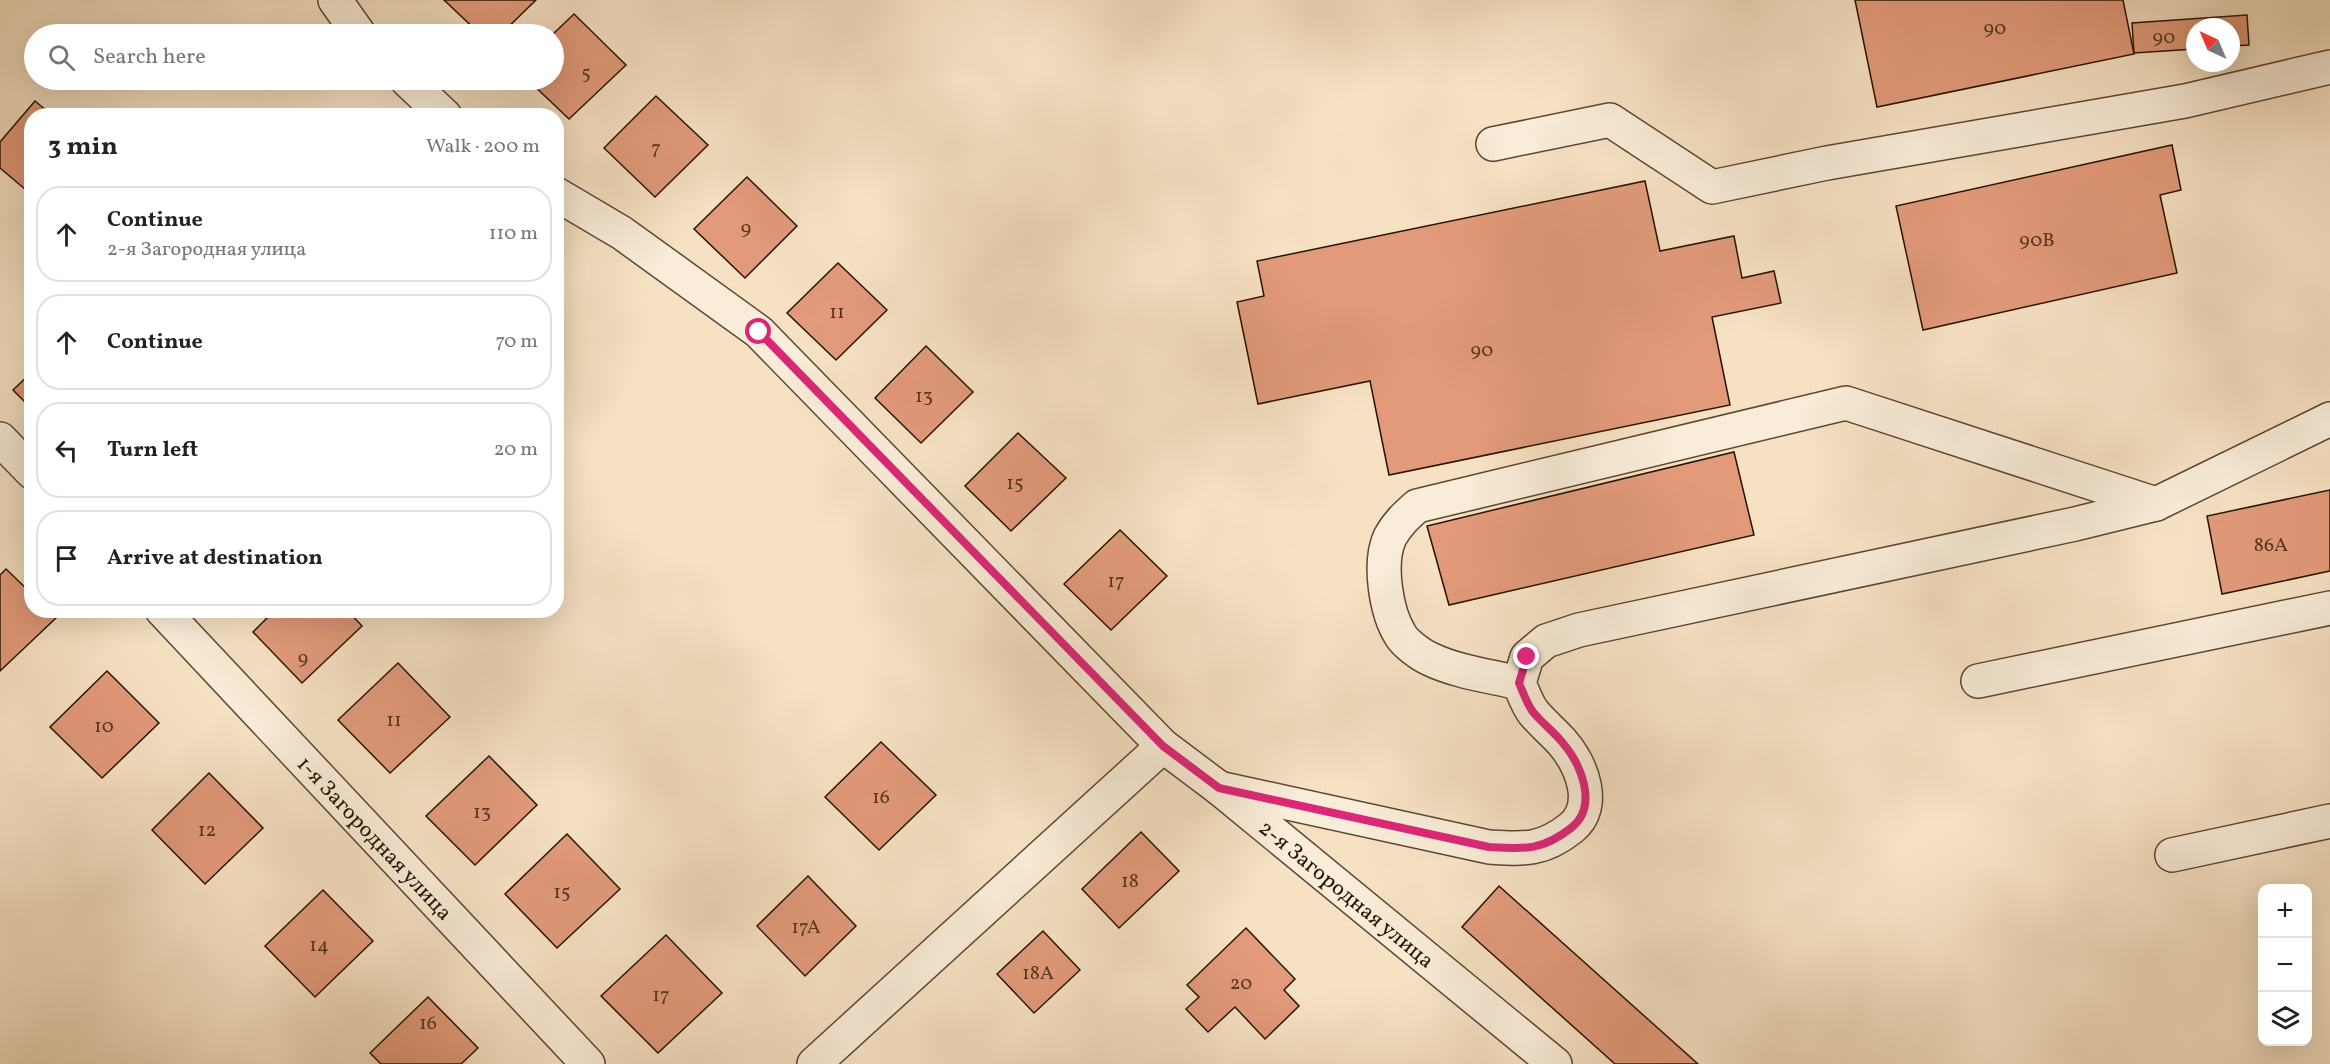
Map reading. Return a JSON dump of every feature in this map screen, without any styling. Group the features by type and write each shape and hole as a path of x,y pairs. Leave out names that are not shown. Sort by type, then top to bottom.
{"street":[{"path":"335,0 352,24"},
{"path":"1494,144 1610,120 1712,187 1827,163 2185,102 2330,67"},
{"path":"418,90 437,108"},
{"name":"2-я Загородная улица","path":"564,199 622,233 759,332 1163,746 1219,788 1555,1064"},
{"path":"1519,683 1428,658 1401,637 1388,606 1385,570 1389,540 1400,521 1417,506 1846,403 2156,504"},
{"path":"1219,788 1489,847 1526,849 1556,840 1577,823 1586,804 1584,780 1564,744 1532,711 1519,683 1527,657 1546,641 1579,630 2156,504 2330,419"},
{"path":"0,439 24,464"},
{"path":"1978,681 2330,608"},
{"name":"1-я Загородная улица","path":"170,618 588,1064"},
{"path":"814,1064 1163,746"},
{"path":"2172,855 2330,821"}],"building":[{"path":"444,0 536,0 511,24 469,24"},
{"path":"1855,0 2123,0 2134,54 1877,107"},
{"path":"574,14 626,65 569,119 564,114 564,108 557,108 539,90 564,90 564,24"},
{"path":"2247,15 2249,45 2240,46 2240,18 2204,18"},
{"path":"2186,19 2186,50 2134,53 2132,23"},
{"path":"656,96 708,145 655,197 604,148"},
{"path":"35,101 43,108 29,108"},
{"path":"24,114 24,188 0,168 0,142"},
{"path":"2172,145 2181,190 2160,195 2177,273 1923,330 1896,206"},
{"path":"747,177 797,226 745,278 694,229"},
{"path":"1645,181 1660,251 1734,236 1742,278 1774,271 1781,303 1712,317 1730,405 1389,475 1370,381 1258,404 1237,302 1264,296 1257,261"},
{"path":"838,263 887,310 836,360 787,313"},
{"path":"926,346 973,392 921,443 875,398"},
{"path":"24,380 24,401 13,390"},
{"path":"1018,433 1066,478 1011,531 965,486"},
{"path":"1734,452 1754,535 1449,605 1427,526"},
{"path":"2330,490 2330,571 2222,594 2207,516"},
{"path":"1120,530 1167,576 1111,630 1064,584"},
{"path":"6,569 24,586 24,618 56,618 0,671 0,575"},
{"path":"267,618 354,618 362,626 302,683 253,632"},
{"path":"398,663 450,717 390,773 338,720"},
{"path":"107,671 159,723 102,778 50,727"},
{"path":"881,742 936,795 879,850 825,797"},
{"path":"489,756 537,805 475,865 426,816"},
{"path":"209,773 263,828 205,884 152,830"},
{"path":"1141,832 1179,871 1119,928 1082,889"},
{"path":"567,834 620,889 557,948 505,894"},
{"path":"808,876 856,926 805,976 757,926"},
{"path":"1499,886 1698,1064 1615,1064 1462,927"},
{"path":"323,890 373,941 315,997 265,946"},
{"path":"1246,928 1295,979 1284,990 1299,1006 1265,1039 1235,1007 1208,1032 1186,1009 1199,997 1187,985"},
{"path":"1043,931 1080,970 1034,1013 997,974"},
{"path":"666,935 722,993 658,1053 601,996"},
{"path":"428,997 478,1048 461,1064 381,1064 370,1053"}],"route":[{"path":"759,332 1163,746 1219,788 1489,847 1526,849 1556,840 1577,823 1586,804 1584,780 1564,744 1532,711 1519,683 1527,657"}]}
